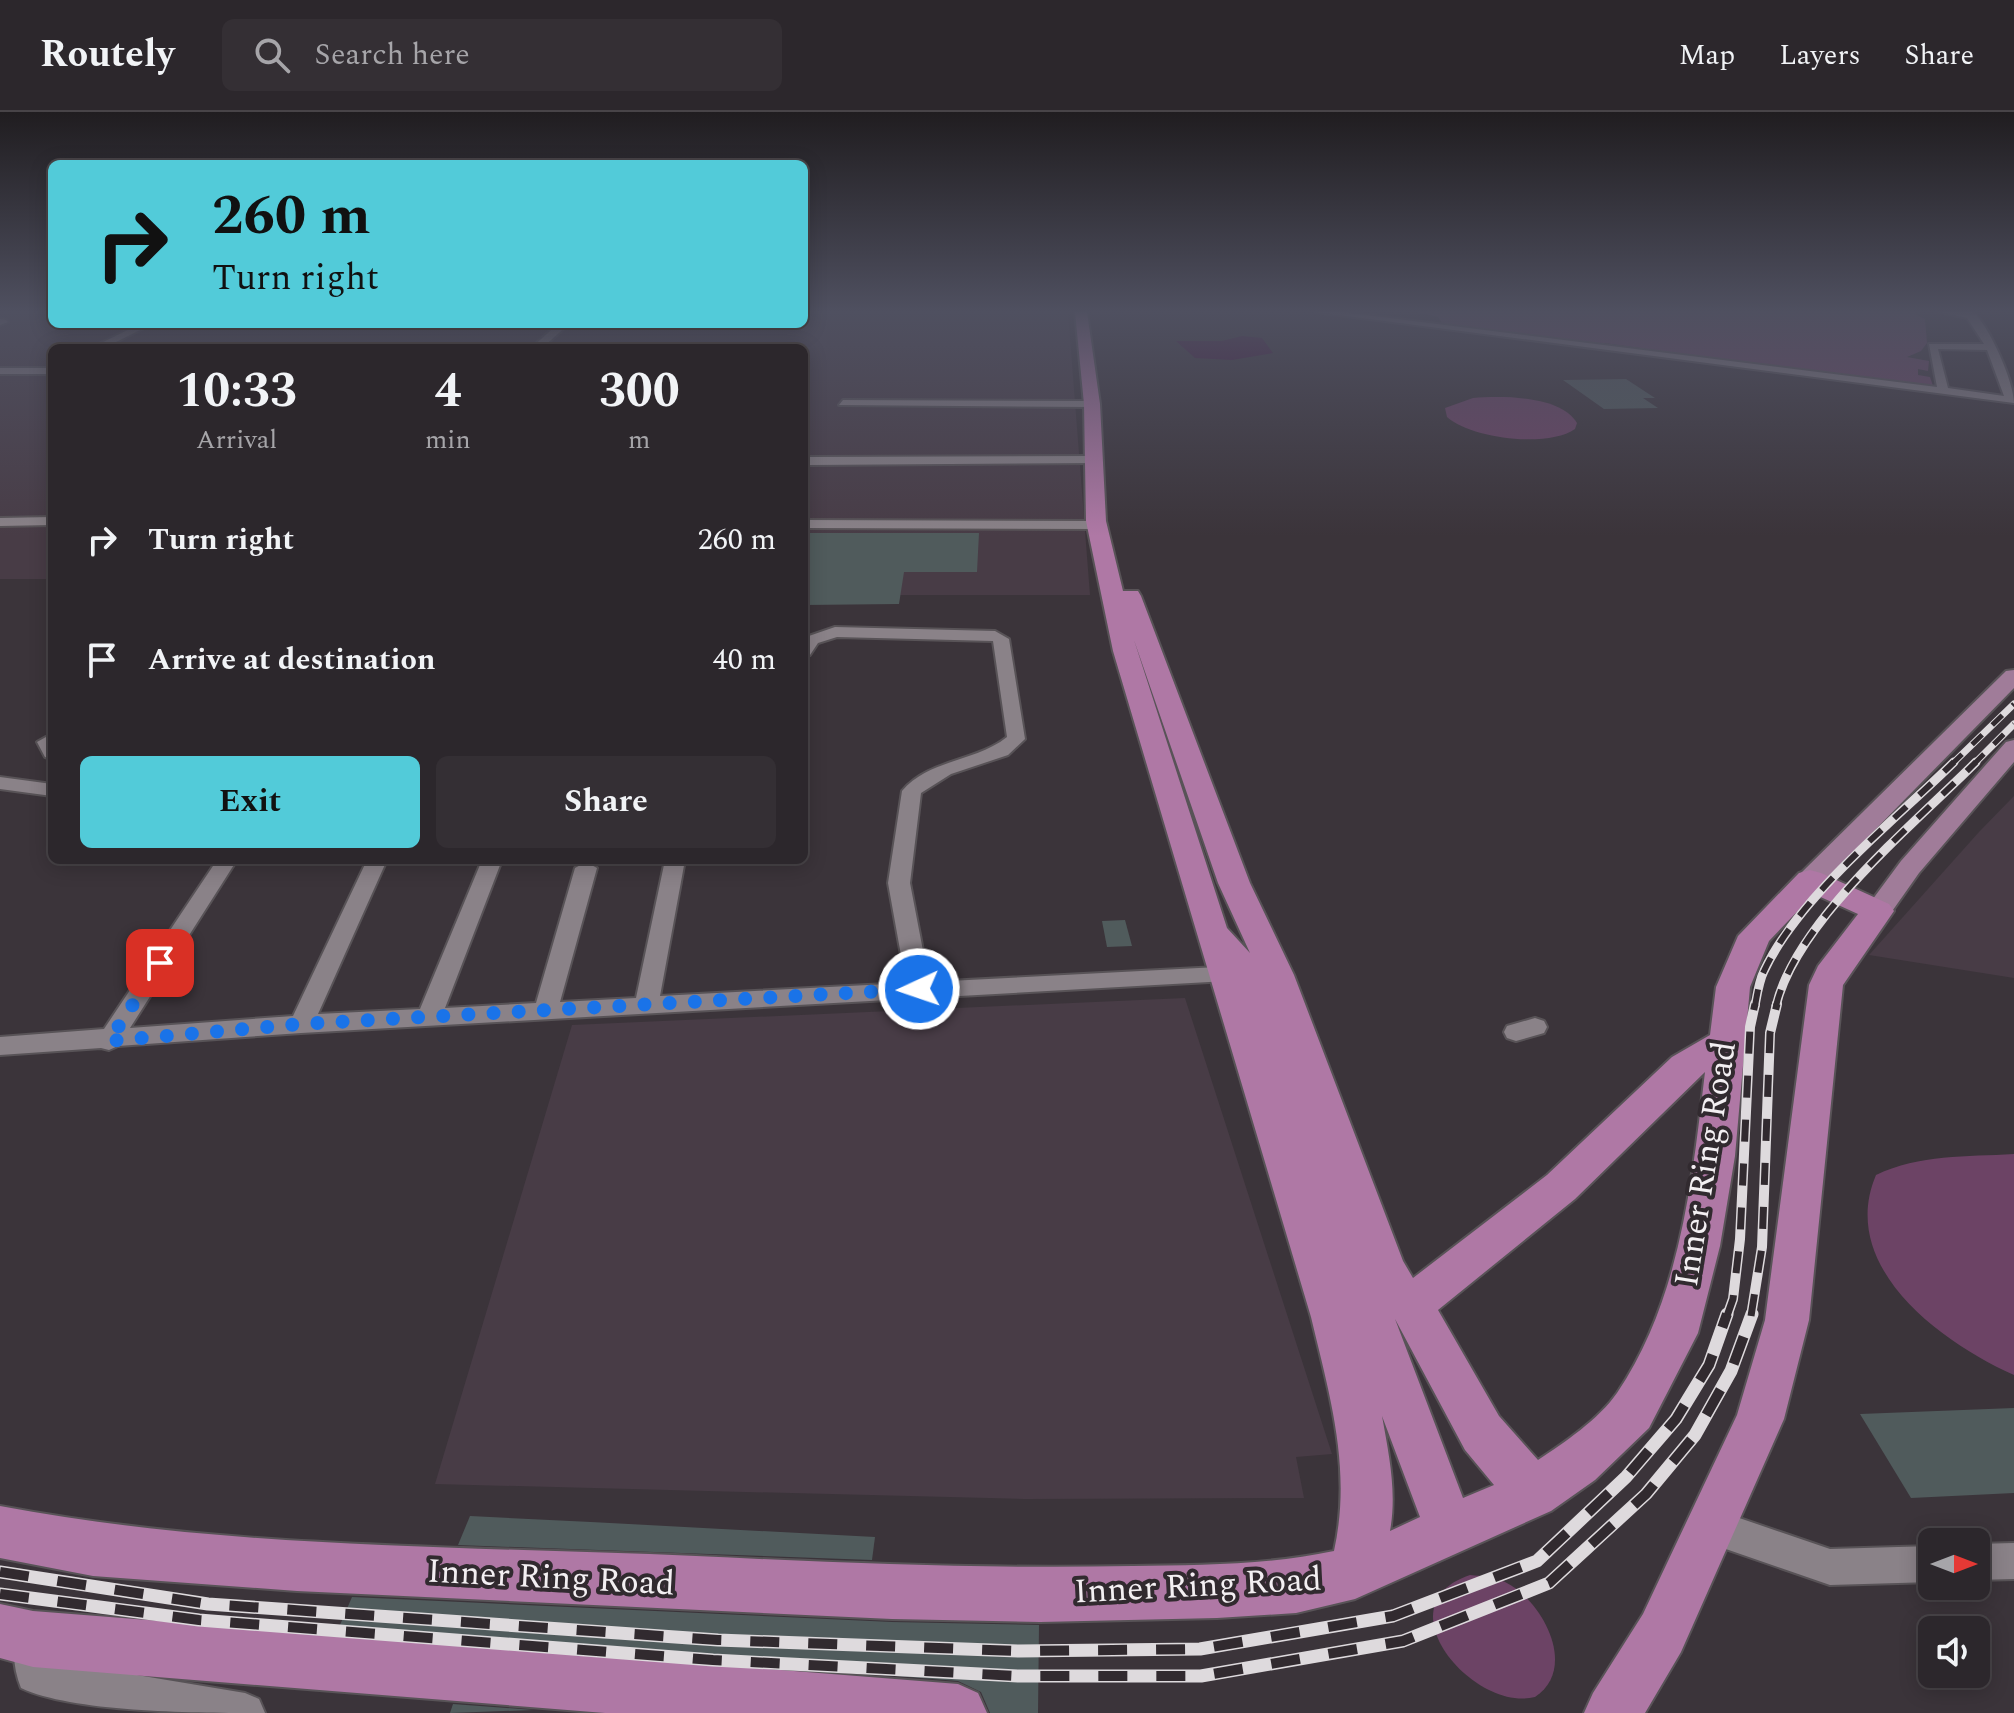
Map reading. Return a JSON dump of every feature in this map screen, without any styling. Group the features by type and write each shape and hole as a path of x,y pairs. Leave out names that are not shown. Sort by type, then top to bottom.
{"highway":[{"path":"1090,387 1096,523 1125,651 1212,932 1236,974 1356,1405 1367,1468 1368,1512 1355,1573"},
{"path":"1099,387 1113,525 1123,578 1234,883 1277,975 1384,1268 1398,1293 1411,1305 1482,1433 1533,1493"},
{"path":"1632,1698 1760,1419 1787,1320 1826,985 1830,974 1878,911 1810,880"},
{"name":"Inner Ring Road","path":"0,1532 93,1550 297,1565 892,1592 1055,1595 1217,1591 1296,1586 1355,1573 1533,1493 1578,1463 1632,1412 1675,1333 1699,1246 1715,1156 1733,987 1754,936 1810,880"},
{"path":"1236,974 1257,982 1412,1434 1451,1531"},
{"path":"1411,1305 1561,1187 1685,1067 1727,1042"},
{"path":"17,1635 958,1713"}],"main road":[{"name":"Inner Ring Road","path":"1810,880 2014,676"},
{"path":"1878,911 1910,867 2014,747"}],"street":[{"path":"1910,387 2013,400"},
{"path":"1910,387 2013,400"},
{"path":"1942,387 1943,391"},
{"path":"843,403 1092,404"},
{"path":"810,461 1094,460"},
{"path":"0,522 48,521"},
{"path":"808,522 1096,523"},
{"path":"808,646 812,640 835,632 995,636 1001,639 1016,739 1001,751 944,770 912,791 909,801 899,883 919,989"},
{"path":"0,783 48,789"},
{"path":"109,1041 224,864"},
{"path":"301,1024 375,864"},
{"path":"429,1017 490,864"},
{"path":"647,1004 674,864"},
{"path":"546,1010 586,868"},
{"path":"0,1046 109,1041 301,1024 1236,974"},
{"path":"1710,1526 1830,1567 1918,1564"},
{"path":"1990,1562 2014,1561"},
{"path":"17,1635 35,1674 43,1679 245,1713"}],"shaded area":[{"path":"0,387 48,387 48,579 0,579"},
{"path":"808,387 1074,387 1090,595 902,595 808,600"},
{"path":"1499,397 1544,402 1569,414 1577,423 1575,429 1563,435 1529,439 1474,431 1447,417 1445,408 1473,398"},
{"path":"2014,796 2014,978 1869,955 1979,832"},
{"path":"1185,998 1332,1454 1296,1457 1304,1498 1024,1499 435,1484 572,1025"},
{"path":"2014,1154 2014,1375 1957,1343 1928,1322 1903,1298 1884,1270 1871,1241 1868,1209 1876,1175 1893,1168 1926,1160"},
{"path":"1470,1575 1505,1582 1531,1603 1542,1619 1555,1653 1554,1669 1548,1684 1535,1697 1511,1698 1487,1689 1464,1673 1446,1653 1435,1631 1434,1609 1444,1590"}],"building":[{"path":"1572,387 1638,387 1655,398 1643,398 1658,408 1604,409"},
{"path":"808,533 979,533 977,572 904,572 899,604 808,605"},
{"path":"1125,920 1132,946 1107,947 1102,921"},
{"path":"2014,1408 2014,1493 1911,1498 1860,1414"},
{"path":"470,1516 875,1537 872,1560 458,1545"},
{"path":"352,1597 892,1622 1039,1625 1038,1713 990,1713 981,1692 958,1681 337,1632"},
{"path":"453,1704 534,1710 450,1713"}],"railway":[{"path":"1952,764 2014,704"},
{"path":"1976,762 2014,724"},
{"path":"1755,1006 1764,971 1800,915 1850,860 1954,762"},
{"path":"1776,1006 1788,974 1831,908 1890,844 1976,762"},
{"path":"1727,1316 1733,1299 1740,1239 1750,1027 1755,1004"},
{"path":"1751,1316 1762,1247 1770,1033 1777,1004"},
{"path":"0,1572 208,1604 718,1640 1019,1651 1200,1649 1393,1616 1537,1561 1626,1477 1676,1419 1709,1365 1727,1314"},
{"path":"0,1594 199,1620 713,1660 1018,1676 1201,1676 1403,1641 1549,1583 1646,1494 1695,1435 1731,1371 1752,1314"}],"route":[{"path":"160,963 109,1041 301,1024 919,989"}]}
